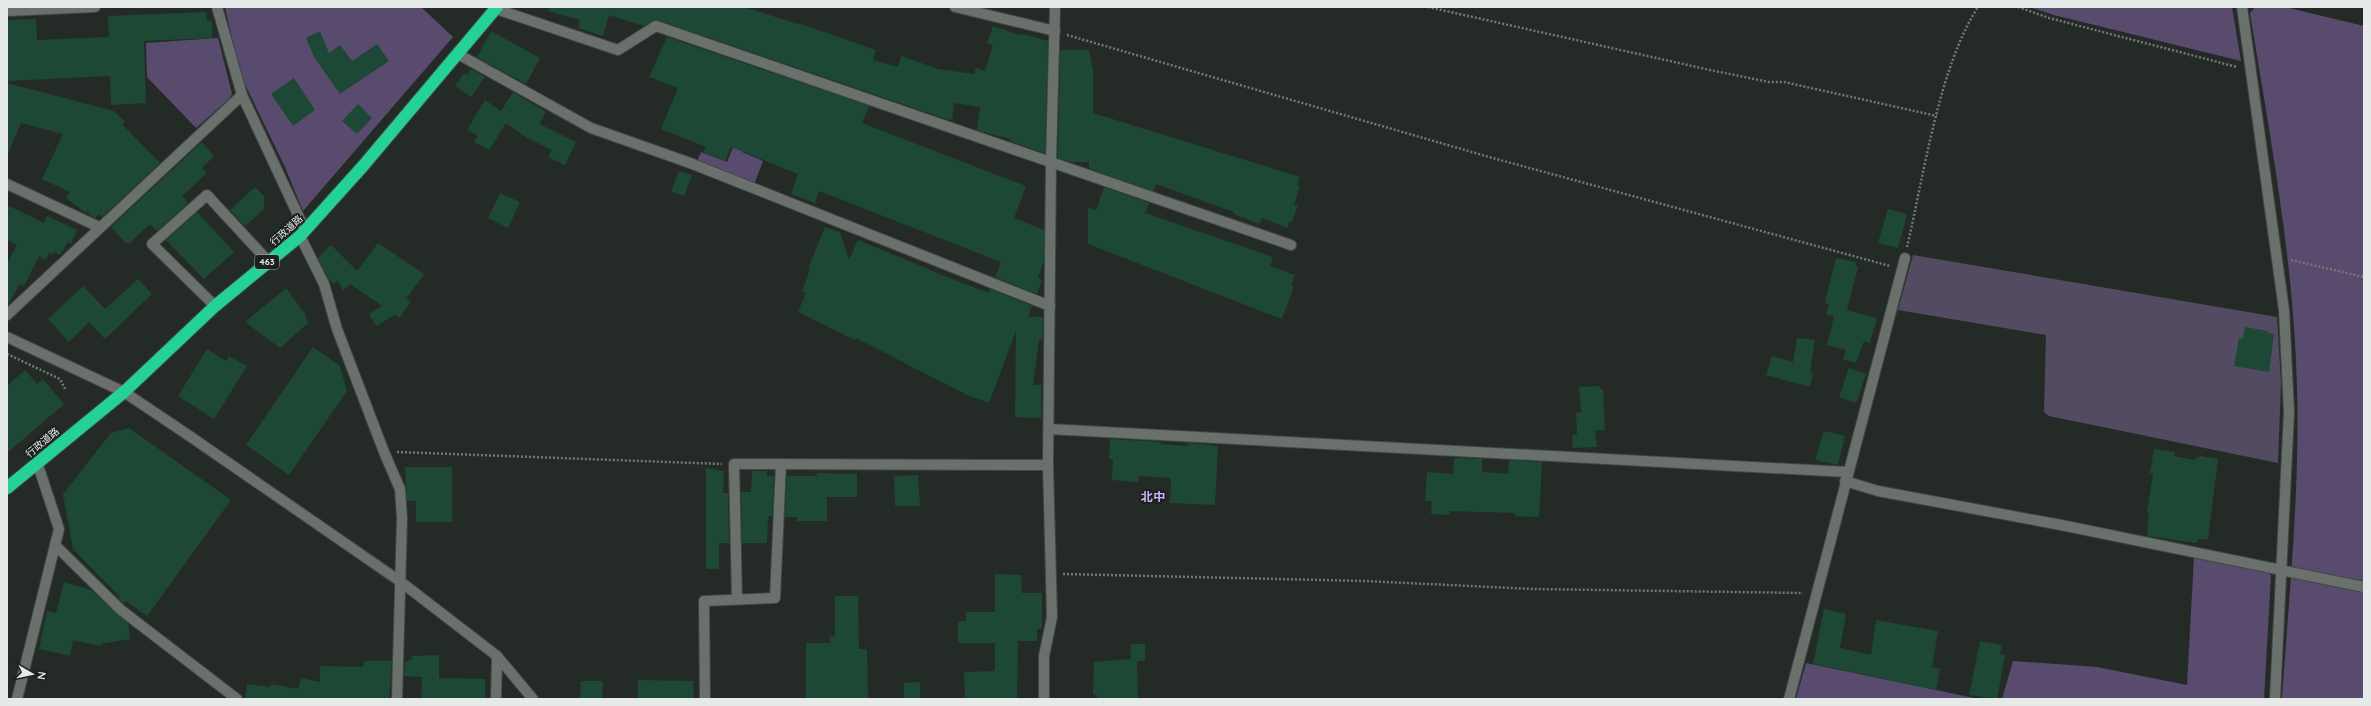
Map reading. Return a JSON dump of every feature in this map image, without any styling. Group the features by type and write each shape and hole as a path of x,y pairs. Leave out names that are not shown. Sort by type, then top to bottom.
{"highway":[{"name":"行政道路","path":"8,486 124,392 215,306 303,233 497,8"}],"street":[{"path":"7,11 94,7"},
{"path":"218,7 242,95 324,284 337,329 384,452 400,489 402,518 397,699"},
{"path":"955,7 1055,31"},
{"path":"1044,699 1044,656 1052,617 1048,465 1051,161 1055,7"},
{"path":"2242,7 2252,69 2284,310 2289,412 2275,699"},
{"path":"497,8 618,50 656,26 1291,245"},
{"path":"458,54 591,128 690,163 1050,306"},
{"path":"7,315 98,227 242,95"},
{"path":"7,184 98,227"},
{"path":"215,306 152,244 207,195 268,261"},
{"path":"1789,699 1846,476 1905,258"},
{"path":"7,337 124,392 400,582 497,656 533,699"},
{"path":"1049,429 1846,476 1878,491 2061,524 2364,587"},
{"path":"17,699 59,529 37,462"},
{"path":"737,599 734,464 1048,465"},
{"path":"705,699 704,601 775,598 781,464"},
{"path":"55,545 121,610 237,699"},
{"path":"496,699 497,656"}],"path":[{"path":"1428,7 1710,70 1769,82 1784,82 1937,116"},
{"path":"1905,258 1937,116 1965,27 1978,7"},
{"path":"2018,7 2064,22 2252,69"},
{"path":"1055,31 1252,90 1564,178 1902,269"},
{"path":"2277,256 2364,277"},
{"path":"7,354 60,379 65,389"},
{"path":"384,452 734,464"},
{"path":"1052,573 1365,581 1533,589 1816,593"}],"shaded area":[{"path":"225,7 421,7 453,37 303,211 285,167 240,74"},
{"path":"2030,7 2232,7 2241,61 2054,15"},
{"path":"2255,7 2285,7 2364,26 2364,699 2282,699 2291,582 2297,465 2297,387 2295,340 2286,246 2273,152 2250,13"},
{"path":"218,38 232,94 230,98 196,128 147,77 146,43"},
{"path":"746,116 755,120 742,152 763,161 753,187 696,164 701,152 727,162"},
{"path":"1913,255 2277,317 2281,383 2278,463 2049,416 2044,412 2046,335 1898,310"},
{"path":"2194,557 2266,570 2271,575 2264,699 2002,699 2013,661 2097,667 2187,685"},
{"path":"1806,663 1979,699 1796,699"}],"building":[{"path":"549,7 744,7 798,23 876,50 873,60 898,67 901,56 938,69 974,74 976,68 985,71 993,45 987,43 993,26 1019,35 1027,35 1048,41 1045,153 1009,141 1010,139 977,130 980,107 954,103 952,120 946,119 658,20 644,26 609,15 603,36 578,28 580,20 548,11"},
{"path":"206,12 207,21 212,21 212,38 144,41 146,103 111,105 110,76 7,81 7,20 36,19 37,40 109,37 108,16"},
{"path":"320,31 329,53 340,45 352,61 377,44 389,61 340,94 314,57 306,38"},
{"path":"491,31 540,58 526,84 477,57"},
{"path":"667,37 869,106 862,123 1026,186 1014,218 1044,230 1044,261 1038,278 1042,280 1037,294 995,277 1001,262 819,191 815,203 791,194 798,174 731,147 725,161 703,152 706,147 661,129 678,88 649,77"},
{"path":"1060,50 1089,50 1093,70 1093,113 1300,177 1297,186 1300,186 1294,205 1298,206 1291,223 1289,222 1287,228 1262,218 1260,224 1233,214 1234,212 1156,184 1154,191 1101,173 1089,168 1089,162 1070,162 1058,158"},
{"path":"471,69 485,77 471,97 455,86 464,73 467,75"},
{"path":"294,78 315,110 293,126 271,94"},
{"path":"7,83 114,111 125,122 122,124 160,163 102,217 99,214 95,218 93,217 87,211 86,213 66,198 70,192 42,179 63,134 21,123 7,156"},
{"path":"513,92 546,112 539,124 576,142 565,165 548,157 552,150 527,138 506,123 489,150 474,142 478,136 467,130 485,100 501,111"},
{"path":"358,104 372,118 357,134 342,121"},
{"path":"202,142 214,156 202,168 207,173 182,196 188,203 157,231 150,224 129,244 124,241 111,227"},
{"path":"679,171 692,175 684,196 671,191"},
{"path":"255,187 264,196 264,209 245,226 230,210"},
{"path":"1104,187 1149,203 1145,213 1273,257 1270,266 1295,275 1291,285 1294,286 1282,319 1088,244 1088,208 1096,210"},
{"path":"500,193 520,202 508,228 488,218"},
{"path":"7,205 44,223 47,216 77,230 71,244 68,242 60,255 54,252 53,255 49,253 46,260 39,256 24,286 20,284 7,306 7,264 17,245 7,240"},
{"path":"1888,209 1907,214 1898,248 1878,243"},
{"path":"197,212 234,252 204,279 166,240"},
{"path":"825,227 840,232 849,260 858,240 952,279 989,293 990,289 1032,306 1028,317 1043,317 1042,340 1039,340 1033,385 1041,385 1041,418 1015,417 1016,331 989,403 967,395 856,338 855,340 798,312 806,293 802,292 810,269 808,268"},
{"path":"378,243 424,274 406,299 411,302 399,318 395,315 376,326 369,314 382,306 350,284 343,290 337,280 334,284 328,278 318,258 331,245 357,271"},
{"path":"1836,258 1856,262 1855,266 1858,267 1847,310 1877,318 1870,343 1864,341 1856,363 1843,359 1846,350 1827,345 1834,316 1826,314 1829,304 1825,303"},
{"path":"138,279 152,294 105,339 89,322 69,342 48,319 83,286 105,309"},
{"path":"286,288 305,314 308,323 280,348 245,322"},
{"path":"2245,327 2268,331 2268,333 2274,334 2269,372 2234,366 2239,338 2243,339"},
{"path":"1797,338 1815,340 1810,372 1813,373 1810,387 1766,375 1772,356 1793,362"},
{"path":"313,347 340,366 347,391 289,475 246,445"},
{"path":"207,349 226,361 229,356 247,366 214,419 178,396"},
{"path":"1849,368 1866,374 1856,403 1839,397"},
{"path":"25,370 37,384 43,379 64,404 7,453 7,386"},
{"path":"1600,386 1600,389 1603,389 1605,430 1595,430 1597,447 1573,448 1572,435 1577,434 1576,413 1581,412 1579,387"},
{"path":"129,428 231,500 147,616 124,600 125,605 116,596 121,598 73,549 63,494 111,433"},
{"path":"1824,431 1845,436 1838,465 1815,460"},
{"path":"1110,439 1161,442 1161,444 1188,446 1188,443 1218,446 1215,505 1170,503 1171,478 1139,476 1138,482 1112,480 1113,459 1109,459"},
{"path":"2154,449 2175,452 2174,456 2194,460 2200,456 2218,459 2208,539 2198,539 2197,543 2147,536 2149,512 2147,512 2153,474 2150,473"},
{"path":"1454,458 1482,459 1482,472 1508,474 1509,460 1542,462 1539,517 1515,516 1515,513 1450,511 1450,515 1431,514 1432,501 1425,501 1427,472 1453,474"},
{"path":"405,467 452,467 452,522 416,522 416,501 407,501"},
{"path":"706,468 724,471 723,493 728,493 729,543 719,543 719,569 706,569"},
{"path":"752,471 767,471 767,476 774,476 772,516 768,516 767,543 742,543 741,492 751,492"},
{"path":"817,473 857,474 857,497 827,497 827,521 797,521 797,517 785,517 787,476 817,476"},
{"path":"918,475 920,506 895,506 894,476"},
{"path":"995,574 1021,575 1022,593 1042,593 1042,629 1037,629 1037,641 1018,641 1017,699 965,699 964,672 995,671 995,643 958,643 958,621 966,621 966,612 995,612"},
{"path":"64,582 91,590 128,623 130,639 101,644 100,646 73,640 70,656 39,649 47,611 56,613"},
{"path":"835,596 858,596 859,649 867,649 868,699 806,699 806,643 830,643 830,636 835,637"},
{"path":"1824,609 1846,614 1840,648 1871,655 1876,620 1938,631 1932,667 1940,669 1936,690 1813,664"},
{"path":"1980,641 2002,645 2000,654 2005,655 1997,699 1969,695"},
{"path":"1130,644 1145,644 1145,661 1137,661 1138,699 1097,699 1097,695 1093,695 1094,662 1131,659"},
{"path":"439,655 439,678 485,679 485,699 421,699 422,677 404,676 405,662 412,659 412,656"},
{"path":"364,661 392,661 389,699 245,699 247,684 270,687 271,684 298,689 301,678 320,682 320,666 363,667"},
{"path":"638,680 693,681 694,699 638,699"},
{"path":"581,681 603,681 602,699 580,699"},
{"path":"920,682 920,699 904,699 904,683"}],"district":[{"name":"北中","path":"1153,497"}]}
